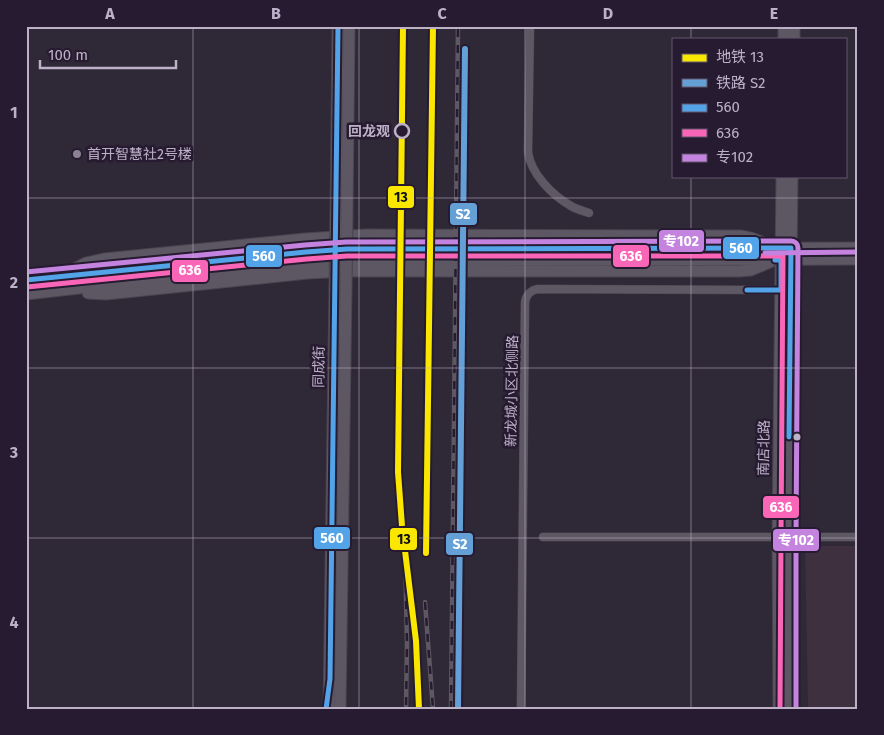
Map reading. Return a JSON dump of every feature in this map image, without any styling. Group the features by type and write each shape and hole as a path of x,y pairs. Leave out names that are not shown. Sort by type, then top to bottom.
{"main road":[{"name":"同成街","path":"338,26 341,215"},
{"name":"同成街","path":"328,709 341,215 349,26"},
{"path":"782,178 786,254"},
{"path":"786,254 792,178"},
{"path":"26,294 286,265 366,260 786,254 858,248"},
{"path":"26,280 347,249 786,254 858,260"},
{"name":"南店北路","path":"786,254 781,290 783,537 788,709"},
{"name":"南店北路","path":"779,709 786,254"},
{"name":"同成街","path":"340,289 340,709"}],"street":[{"path":"530,26 529,160 535,172 554,195 572,207 589,213"},
{"name":"新龙城小区北侧路","path":"521,709 525,302 527,295 538,289 781,290"},
{"path":"544,537 858,537"}],"shaded area":[{"path":"805,546 858,546 858,709 808,709"}],"railway":[{"path":"451,709 458,26"},
{"path":"405,553 406,709"},
{"path":"425,602 433,709"}],"metro line":[{"name":"13","path":"403,26 398,472 402,526 416,641 419,709"},
{"name":"13","path":"426,553 433,26"}],"rail line":[{"name":"S2","path":"458,709 465,49"}],"transit line":[{"name":"560","path":"326,709 330,679 338,26"},
{"name":"专102","path":"26,272 346,242 795,242 798,248 796,709"},
{"name":"560","path":"26,280 347,249 791,248 789,437"},
{"name":"专102","path":"765,253 858,252"},
{"name":"636","path":"27,287 347,256 783,256 780,709"},
{"name":"560","path":"747,290 781,290 781,260 775,260"}],"place":[{"name":"回龙观","path":"402,131"},
{"name":"首开智慧社2号楼","path":"77,154"}]}
